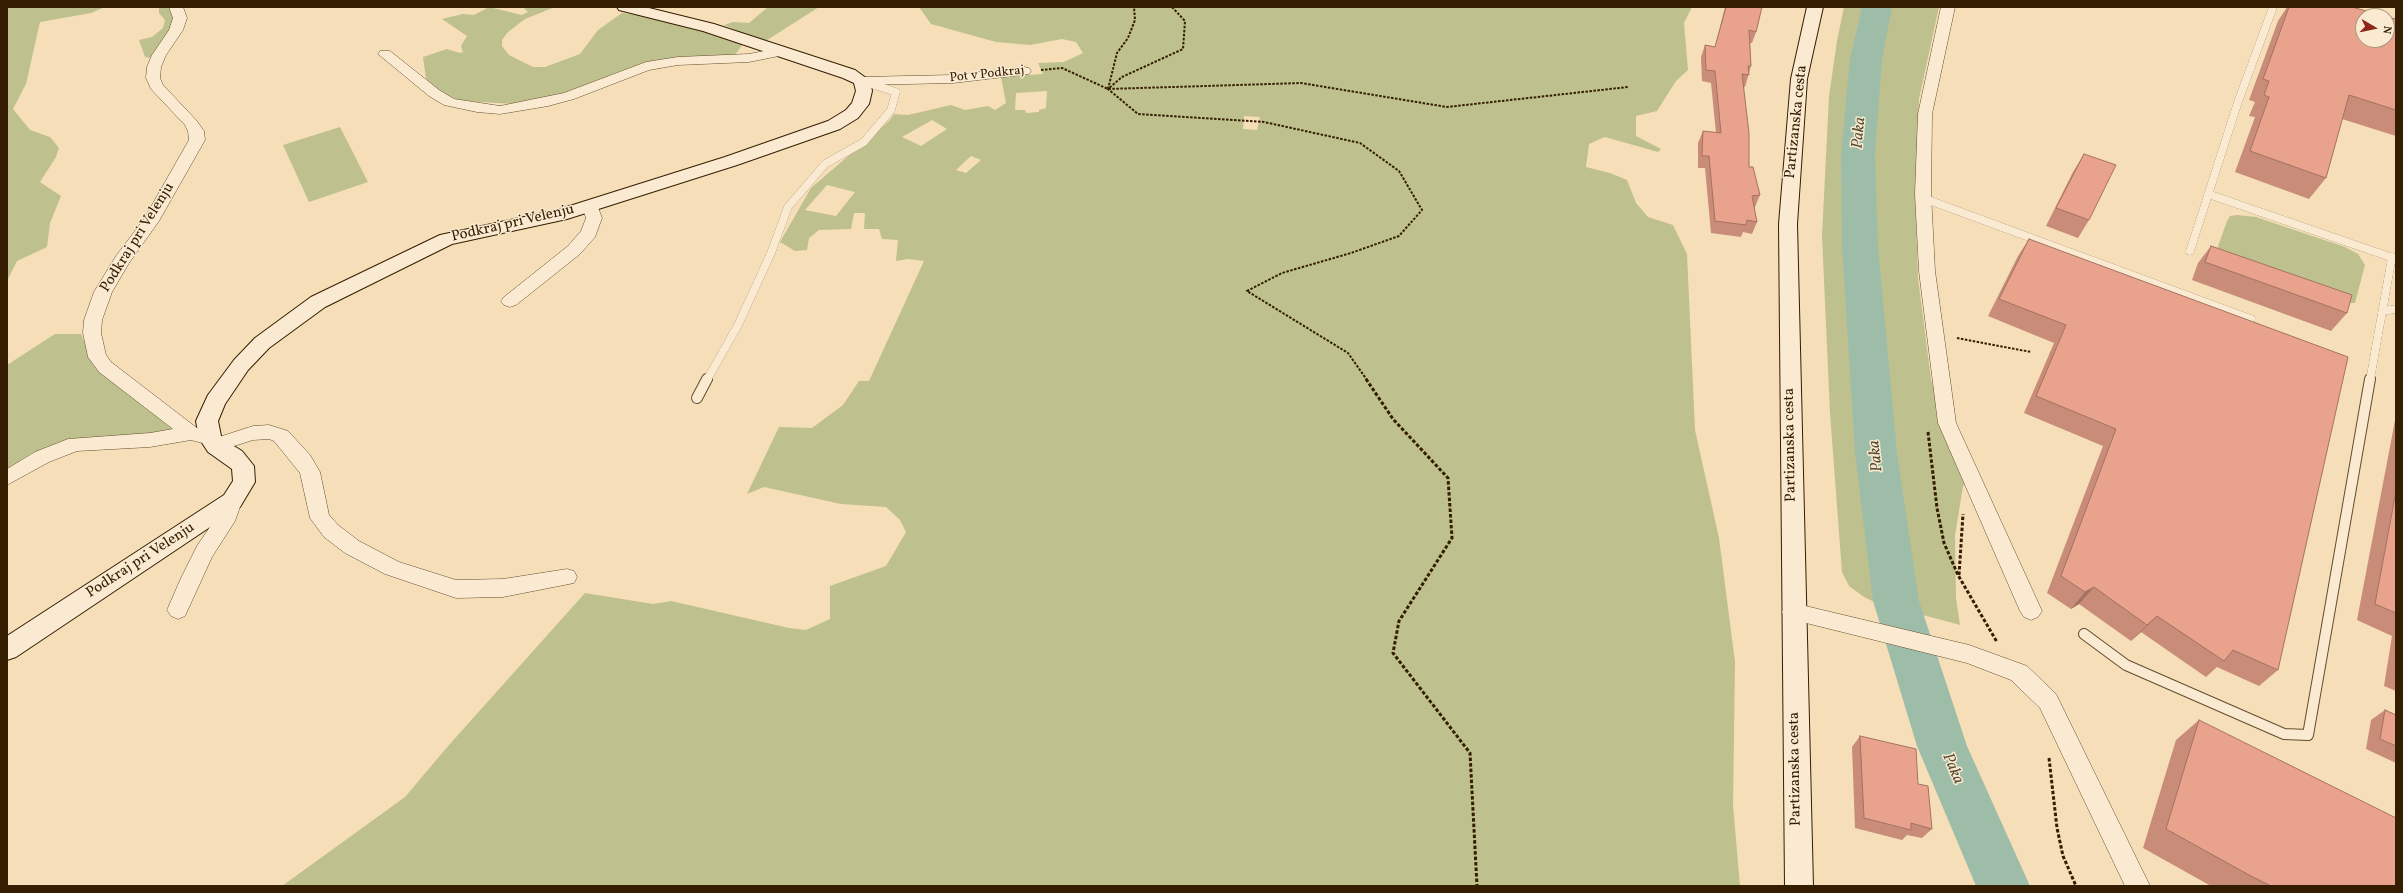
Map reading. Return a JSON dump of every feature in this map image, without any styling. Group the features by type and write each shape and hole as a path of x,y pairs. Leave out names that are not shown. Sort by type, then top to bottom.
{"street":[{"name":"Podkraj pri Velenju","path":"7,648 232,501 244,482 243,466 234,457 212,442 191,433 105,367 97,357 92,333 94,320 103,292 122,260 151,221 197,140 196,131 191,123 156,86 153,78 154,66 159,55 176,30 180,18 176,7"},
{"path":"625,7 708,27 778,52 849,74 862,81"},
{"name":"Partizanska cesta","path":"1799,886 1793,612 1788,224 1799,79 1815,7"},
{"path":"1948,7 1925,114 1923,198 1927,271 1947,423 2031,610"},
{"path":"385,54 434,93 449,102 477,108 500,110 548,102 568,96 646,66 678,61 749,58 778,52"},
{"name":"Pot v Podkraj","path":"862,81 953,79 1024,71"},
{"name":"Podkraj pri Velenju","path":"212,442 207,421 216,401 241,365 262,343 318,302 447,239 560,215 834,126 852,114 860,104 864,91 862,81"},
{"path":"510,301 574,250 589,233 594,218 590,206"},
{"path":"212,442 253,432 269,432 281,436 303,460 310,472 320,518 331,531 352,547 392,568 456,589 503,588 567,577"},
{"path":"7,478 42,457 75,444 150,440 191,433"},
{"path":"178,610 194,571 225,521 232,501"},
{"path":"1793,612 1969,654 2019,673 2048,701 2138,886"}],"lane":[{"path":"2190,251 2238,102 2273,7"},
{"path":"697,398 738,325 771,253 788,207 825,164 864,142 891,110 896,92 862,81"},
{"path":"2084,634 2126,666 2284,734 2308,735 2383,311 2394,258 2208,194"},
{"path":"1923,198 2251,320"},
{"path":"2383,311 2396,309"}],"path":[{"path":"1108,89 1117,53 1128,38 1135,20 1134,7"},
{"path":"1108,89 1122,77 1183,49 1185,21 1172,7"},
{"name":"Pot v Podkraj","path":"1024,71 1062,68 1108,89"},
{"path":"1108,89 1301,83 1447,107 1628,87"},
{"path":"1108,89 1138,114 1264,122 1360,143 1399,171 1422,210 1399,236 1351,253 1282,273 1247,291 1348,354 1394,419 1448,478 1452,538 1399,621 1393,653 1470,753 1477,886"},
{"path":"1935,334 2031,352"},
{"path":"1974,483 1965,490 1958,575 1993,632 1999,648"},
{"path":"2047,750 2057,828 2064,856 2076,886"}],"green space":[{"path":"7,7 105,7 91,13 40,22 26,84 13,109 30,130 50,137 59,148 56,157 40,182 61,196 50,223 47,247 17,261 7,281"},
{"path":"159,7 170,7 174,20 173,26 150,58 145,57 139,40 152,37 163,28 165,20 159,13"},
{"path":"489,7 522,15 528,12 523,7 555,7 525,19 508,32 502,40 502,46 509,55 533,67 545,67 580,54 598,30 622,13 671,19 743,44 735,55 643,65 618,72 564,94 515,104 463,101 444,95 426,79 423,57 447,49 460,53 463,52 461,46 467,36 442,19 463,14 474,15"},
{"path":"768,7 819,7 764,42 724,25 733,22 749,23"},
{"path":"919,7 1692,7 1684,23 1688,70 1676,81 1657,111 1636,116 1636,136 1661,149 1658,152 1605,137 1589,144 1586,167 1610,173 1627,180 1636,203 1648,217 1673,225 1687,254 1695,430 1719,538 1735,662 1733,805 1740,886 282,886 405,797 449,745 585,593 653,604 671,601 789,628 806,630 830,619 830,586 886,566 906,532 900,520 886,507 841,504 764,487 747,494 779,427 812,428 843,405 859,381 869,381 924,261 908,259 896,261 898,240 882,239 879,229 864,229 865,213 854,213 851,229 819,230 809,238 807,250 795,251 780,242 811,188 889,121 894,114 908,115 951,105 965,110 988,106 995,110 1006,103 1001,77 1043,74 1038,63 1064,62 1083,53 1076,42 1062,39 1030,45 996,42 931,24","holes":["1047,91 1046,108 1039,110 1039,112 1026,113 1025,110 1015,110 1016,93","1244,116 1260,117 1257,130 1243,129","932,120 947,129 921,146 902,137","971,156 981,160 966,173 956,170","827,185 855,192 836,216 805,210"]},
{"path":"1844,7 1870,7 1855,84 1849,162 1849,239 1866,481 1882,587 1887,608 1864,597 1849,586 1842,572 1830,413 1822,236 1829,96 1837,41"},
{"path":"1884,7 1939,7 1919,99 1915,185 1918,278 1931,379 1940,412 1967,480 1963,486 1955,536 1956,598 1960,625 1908,611 1895,540 1877,374 1865,201 1867,125 1874,56"},
{"path":"340,127 368,182 309,202 283,145"},
{"path":"2237,215 2256,217 2345,247 2358,254 2365,265 2355,303 2344,303 2217,249 2227,221 2230,216"},
{"path":"55,334 81,334 93,363 140,400 141,405 173,427 168,433 158,436 92,437 60,443 32,453 7,469 7,365"}],"building":[{"path":"1726,7 1762,7 1756,32 1749,30 1751,66 1748,66 1749,75 1742,74 1749,133 1749,167 1753,167 1760,195 1752,196 1757,222 1747,220 1746,225 1715,221 1709,156 1702,156 1703,131 1721,133 1715,71 1706,70 1705,45 1715,47"},
{"path":"2289,7 2356,8 2355,48 2395,48 2396,19 2396,110 2349,95 2326,178 2250,151 2269,97 2264,95 2269,81 2263,79"},
{"path":"2084,154 2116,165 2089,220 2056,208"},
{"path":"2029,239 2348,357 2278,670 2233,650 2224,661 2157,616 2147,625 2094,587 2085,592 2061,576 2116,429 2036,396 2066,325 1999,299"},
{"path":"2211,246 2352,295 2347,313 2205,262"},
{"path":"2396,491 2396,613 2375,604"},
{"path":"2385,710 2396,715 2396,746 2380,739"},
{"path":"2199,720 2396,818 2396,886 2271,886 2166,829"},
{"path":"1860,736 1916,749 1918,784 1928,786 1932,829 1911,823 1911,830 1864,818"}],"waterway":[{"name":"Paka","path":"1877,7 1866,59 1858,155 1860,246 1876,453 1896,601 1942,746 2003,886"}]}
